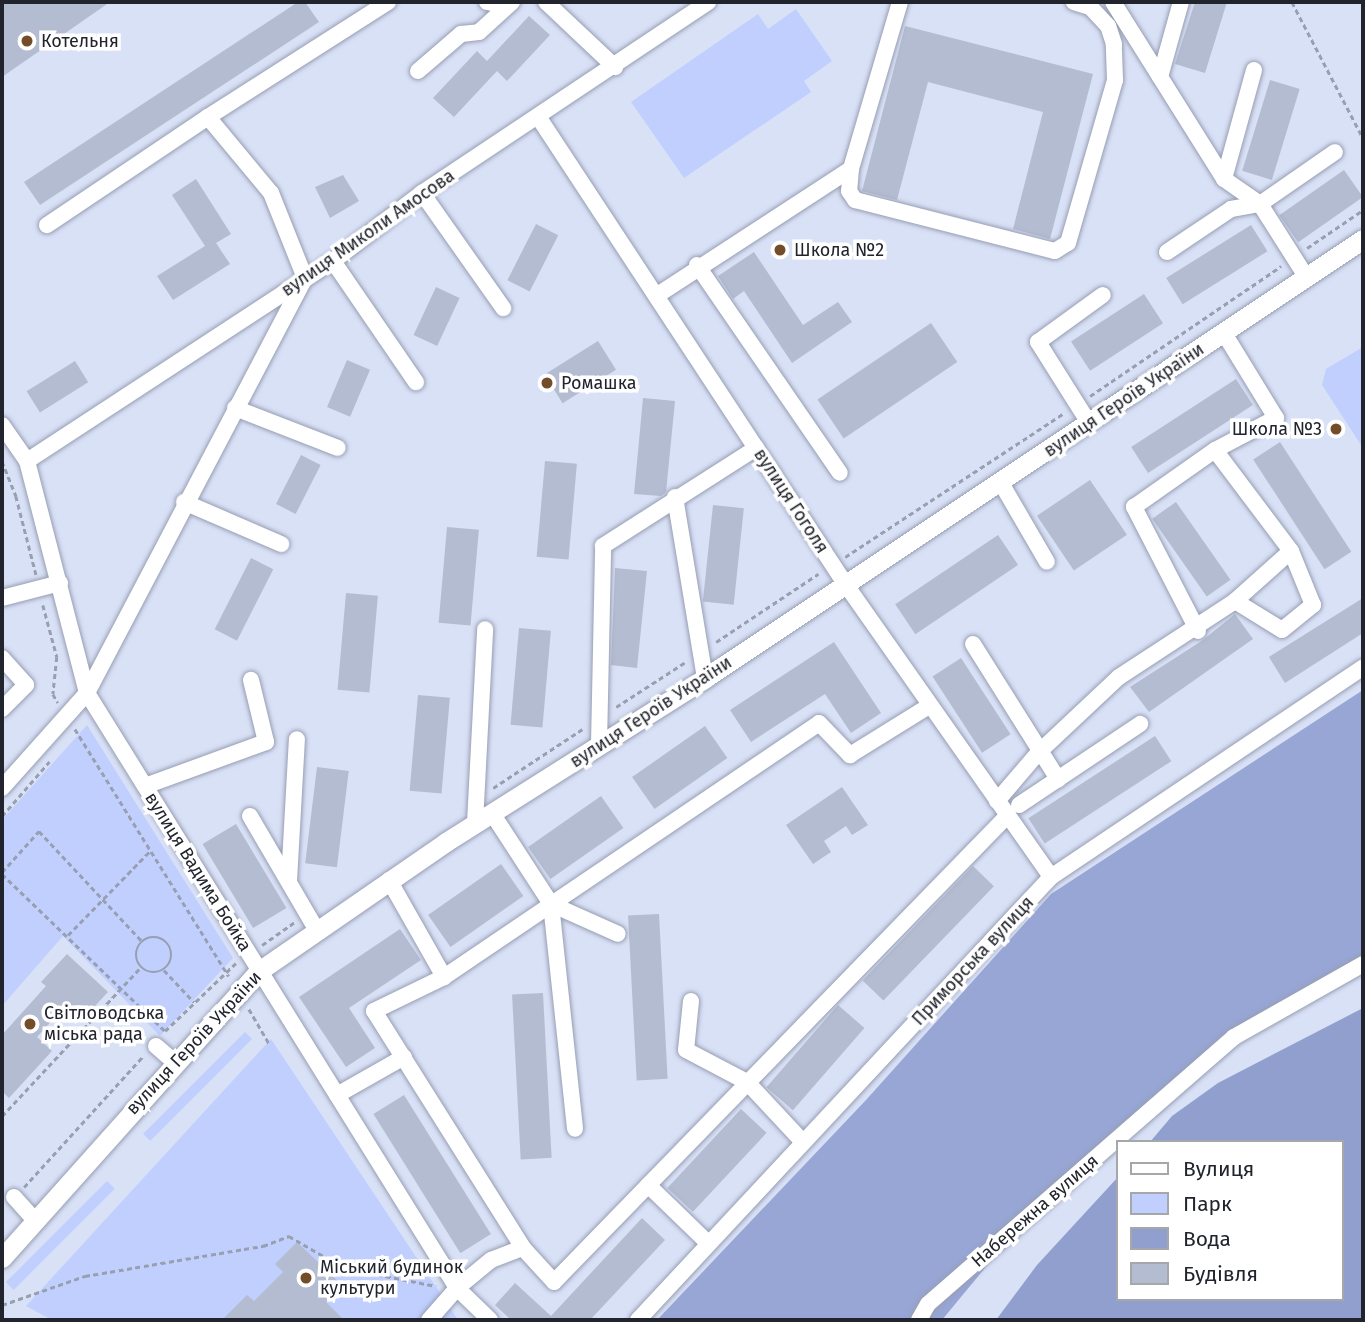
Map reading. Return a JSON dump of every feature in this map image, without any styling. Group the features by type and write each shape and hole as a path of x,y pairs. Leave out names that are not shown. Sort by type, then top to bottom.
{"main road":[{"name":"вулиця Героїв України","path":"2,1258 259,971 312,921 389,880 705,678 844,582 1001,483 1363,239"}],"street":[{"path":"47,225 208,117 388,2"},
{"path":"487,2 510,4"},
{"path":"547,2 615,67"},
{"name":"вулиця Миколи Амосова","path":"27,461 333,261 422,193 615,67 688,7 708,2"},
{"path":"900,2 851,169 849,191 855,200 1055,251 1068,243 1115,80 1114,44 1108,26 1090,7 1074,2"},
{"path":"1113,2 1224,179 1260,204 1307,278"},
{"path":"1160,77 1181,2"},
{"path":"418,71 461,34 479,32 510,4"},
{"path":"1224,179 1254,70"},
{"path":"2,788 88,693 184,502 305,278 271,193 208,117"},
{"name":"вулиця Гоголя","path":"539,118 832,565 997,801 1013,810 1051,877"},
{"path":"1167,252 1231,209 1260,204 1335,152"},
{"path":"656,296 697,265 851,169"},
{"path":"422,193 503,308"},
{"path":"333,261 416,382"},
{"path":"697,265 840,473"},
{"path":"1089,423 1038,342 1103,295"},
{"path":"1197,628 1134,507 1215,450 1276,418 1224,333"},
{"path":"235,408 338,448"},
{"name":"вулиця Вадима Бойка","path":"2,425 27,461 88,693 457,1288 490,1320"},
{"path":"600,745 603,546 675,497 756,448"},
{"path":"1215,450 1291,551 1313,605 1282,630 1235,601"},
{"path":"1001,483 1048,562"},
{"path":"675,497 705,678"},
{"path":"184,502 281,544"},
{"path":"997,801 1038,753 1119,677 1235,601 1291,551"},
{"path":"2,598 60,583"},
{"path":"475,823 485,629"},
{"path":"973,644 1038,753 1058,779"},
{"path":"2,658 26,685 2,709"},
{"name":"Приморська вулиця","path":"638,1320 1051,877 1363,667"},
{"path":"145,786 266,742 251,680"},
{"path":"929,706 850,755 819,723 444,976 374,1011 523,1248 554,1282 1013,810 1140,723"},
{"path":"289,881 297,739"},
{"path":"492,813 551,904 575,1129"},
{"path":"250,816 312,921"},
{"path":"389,880 444,976"},
{"path":"551,904 618,934"},
{"name":"Набережна вулиця","path":"919,1320 928,1304 1234,1037 1363,964"},
{"path":"691,1001 686,1050 747,1082 803,1142"},
{"path":"153,1046 177,1064"},
{"path":"337,1095 404,1057"},
{"path":"648,1185 708,1243"},
{"path":"14,1197 35,1220"},
{"path":"429,1320 457,1288 491,1260 523,1248"}],"path":[{"path":"1292,2 1363,138"},
{"path":"476,799 1077,405 1363,210"},
{"path":"142,941 40,831 2,873 165,1031"},
{"path":"67,936 151,850"},
{"path":"14,1197 194,1002 249,954 312,921"},
{"path":"154,936 170,946 173,954 164,970 155,973 142,967 136,956 142,941 154,936"},
{"path":"2,1116 142,967"},
{"path":"164,970 194,1002"},
{"path":"2,1305 85,1276 263,1246 289,1236 344,1268 457,1288"}],"green space":[{"path":"796,9 832,61 804,81 811,92 684,178 631,102 758,14 768,29"},
{"path":"1363,347 1363,448 1322,385 1326,369"},
{"path":"87,725 233,958 160,1036 63,936 2,1006 2,820"},
{"path":"245,1032 252,1039 150,1141 143,1134"},
{"path":"271,1039 458,1320 52,1320 26,1306"},
{"path":"107,1181 115,1189 14,1290 6,1282"}],"shaded area":[{"path":"1363,690 1363,967 1228,1032 999,1251 942,1320 657,1320 866,1100 1051,894"}],"water":[{"path":"1363,1008 1363,1320 996,1320 1037,1265 1116,1179 1116,1301 1344,1301 1344,1140 1152,1140 1172,1116 1218,1083"}],"building":[{"name":"Котельня","path":"2,2 110,2 2,77"},
{"path":"298,2 305,2 319,22 40,205 24,182"},
{"path":"1195,2 1227,2 1205,73 1175,64"},
{"path":"529,16 550,35 507,81 497,71 454,117 433,98 477,51 487,61"},
{"path":"905,26 1093,74 1050,239 1013,229 1043,112 928,82 897,200 862,191"},
{"path":"1270,80 1300,89 1272,180 1242,171"},
{"path":"1344,170 1363,197 1298,242 1279,215"},
{"path":"343,175 359,201 330,218 315,187"},
{"path":"196,179 231,234 216,243 230,264 173,300 157,276 205,246 172,195"},
{"path":"536,224 558,235 530,291 507,280"},
{"path":"1251,225 1267,251 1183,304 1166,278"},
{"path":"754,252 803,325 838,302 852,322 792,363 744,291 733,299 718,276"},
{"path":"436,287 460,298 437,346 414,335"},
{"path":"1144,294 1163,323 1090,371 1071,341"},
{"path":"931,323 957,362 844,439 817,400"},
{"path":"598,341 616,370 563,403 545,374"},
{"path":"347,360 370,370 350,417 327,407"},
{"path":"75,361 88,382 40,412 27,391"},
{"path":"1236,379 1253,405 1148,473 1131,447"},
{"path":"643,398 675,401 666,492 661,496 634,494"},
{"path":"1280,442 1351,552 1325,569 1253,459"},
{"path":"301,455 321,465 296,514 276,504"},
{"path":"545,461 577,464 569,559 537,557"},
{"path":"1090,480 1127,535 1074,571 1037,516"},
{"path":"1176,502 1230,580 1207,596 1152,519"},
{"path":"713,505 744,508 734,605 703,601"},
{"path":"447,527 479,530 471,625 439,623"},
{"path":"998,535 1018,565 915,634 895,604"},
{"path":"251,558 273,569 237,641 215,629"},
{"path":"615,568 647,571 637,668 611,665"},
{"path":"346,593 378,596 369,692 338,690"},
{"path":"1363,598 1363,633 1285,683 1269,657"},
{"path":"1235,614 1253,639 1149,712 1130,687 1203,640"},
{"path":"519,628 551,631 542,727 511,725"},
{"path":"834,642 881,713 851,733 825,694 751,742 730,710"},
{"path":"961,658 1011,734 982,753 932,677"},
{"path":"418,695 450,698 442,793 410,791"},
{"path":"705,726 727,758 654,809 632,777"},
{"path":"1155,736 1171,761 1045,843 1028,818"},
{"path":"317,767 349,771 337,867 305,863"},
{"path":"842,787 868,825 852,835 846,826 824,841 831,852 813,864 786,825"},
{"path":"601,796 623,828 550,879 528,847"},
{"path":"236,824 286,908 253,928 203,844"},
{"path":"501,864 523,896 450,947 428,915"},
{"path":"973,866 994,886 883,1001 863,980"},
{"path":"659,914 668,1079 637,1080 628,916"},
{"path":"400,929 421,960 349,1008 375,1048 346,1067 299,997"},
{"name":"Світловодська міська рада","path":"67,954 108,992 81,1021 65,1006 37,1037 52,1051 9,1098 2,1091 2,1035 46,986 41,982"},
{"path":"543,993 552,1158 521,1159 512,995"},
{"path":"838,1005 864,1028 793,1110 766,1087"},
{"path":"404,1095 491,1234 460,1253 373,1114"},
{"path":"741,1109 767,1133 693,1212 667,1188"},
{"path":"642,1218 665,1240 590,1320 511,1320 495,1305 515,1283 551,1316"},
{"name":"Міський будинок культури","path":"297,1242 342,1285 326,1302 344,1320 222,1320 247,1295 254,1301 283,1272 275,1264"}],"place":[{"name":"Котельня","path":"27,41"},
{"name":"Школа №2","path":"780,250"},
{"name":"Ромашка","path":"547,383"},
{"name":"Школа №3","path":"1336,429"},
{"name":"Світловодська міська рада","path":"30,1024"},
{"name":"Міський будинок культури","path":"306,1278"}]}
